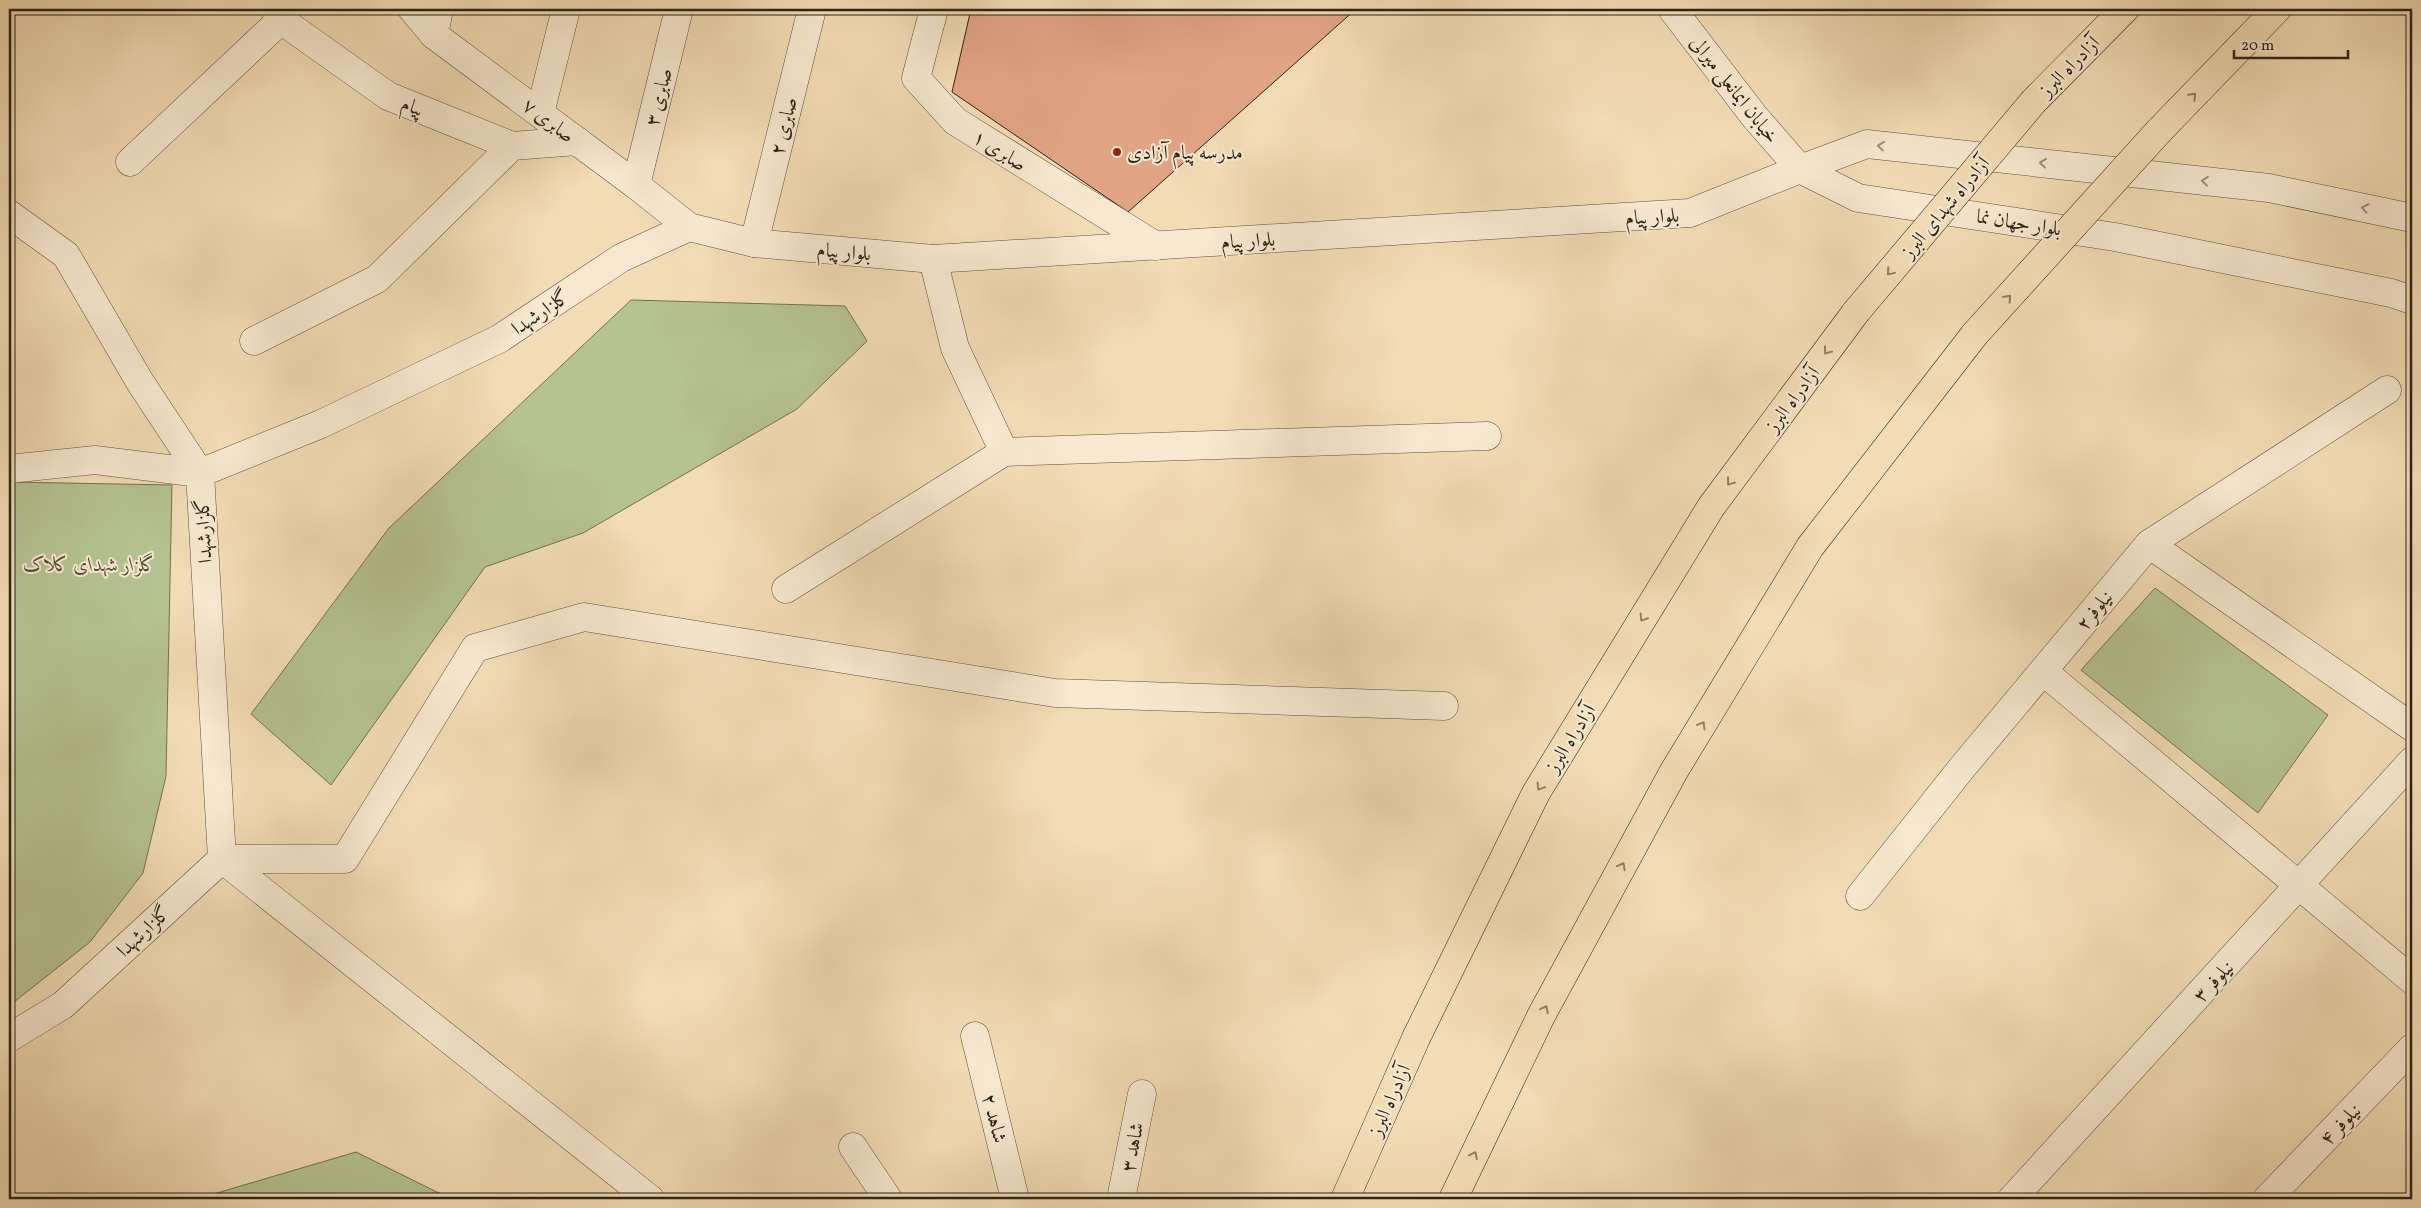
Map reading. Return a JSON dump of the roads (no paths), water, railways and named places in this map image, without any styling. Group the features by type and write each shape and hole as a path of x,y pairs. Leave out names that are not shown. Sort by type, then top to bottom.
{"highway":[{"name":"آزادراه البرز","path":"2034,101 2125,9"},
{"path":"1453,1199 1541,1016 1679,763 1810,547 1975,334 2160,131 2277,9"},
{"name":"آزادراه شهدای البرز","path":"1856,312 2034,101"},
{"name":"آزادراه البرز","path":"1345,1199 1416,1038 1536,793 1712,507 1856,312"}],"street":[{"name":"صابری ۷","path":"412,9 436,22 540,114 636,185 689,228"},
{"path":"540,114 566,9"},
{"name":"صابری ۳","path":"636,185 680,9"},
{"name":"صابری ۲","path":"754,243 812,9"},
{"name":"صابری ۱","path":"934,9 916,78 955,121 1156,246"},
{"name":"خیابان ایمانعلی میرالی","path":"1672,9 1754,116 1800,169"},
{"path":"130,162 278,15"},
{"name":"پیام","path":"278,15 388,96 512,146 577,141"},
{"path":"1800,169 1867,144 2269,188 2412,218"},
{"path":"254,341 377,279 512,146"},
{"name":"بلوار پیام","path":"689,228 754,243 933,259 1690,213 1800,169"},
{"name":"بلوار جهان نما","path":"1800,169 1858,198 2115,237 2391,294 2412,300"},
{"path":"9,214 66,255 140,382 200,473"},
{"name":"گلزارشهدا","path":"9,1038 63,1005 222,859 200,473 321,424 499,339 621,258 689,228"},
{"path":"933,259 955,348 1004,452"},
{"name":"۲نیلوفر","path":"1860,896 1961,769 2149,544 2387,390"},
{"path":"786,589 1004,452 1487,436"},
{"path":"9,469 95,460 200,473"},
{"path":"2149,544 2412,727"},
{"path":"222,859 345,859 475,648 584,617 1055,693 1444,706"},
{"path":"2044,672 2412,980"},
{"name":"نیلوفر ۳","path":"2012,1199 2300,886 2412,761"},
{"path":"222,859 650,1199"},
{"name":"شاهد ۲","path":"975,1036 1015,1199"},
{"name":"نیلوفر ۴","path":"2267,1199 2412,1048"},
{"name":"شاهد ۳","path":"1121,1199 1142,1094"},
{"path":"853,1147 888,1199"}],"place":[{"name":"مدرسه پیام آزادی","path":"1117,152"}],"park label":[{"name":"گلزار شهدای کلاک","path":"90,564"}]}
